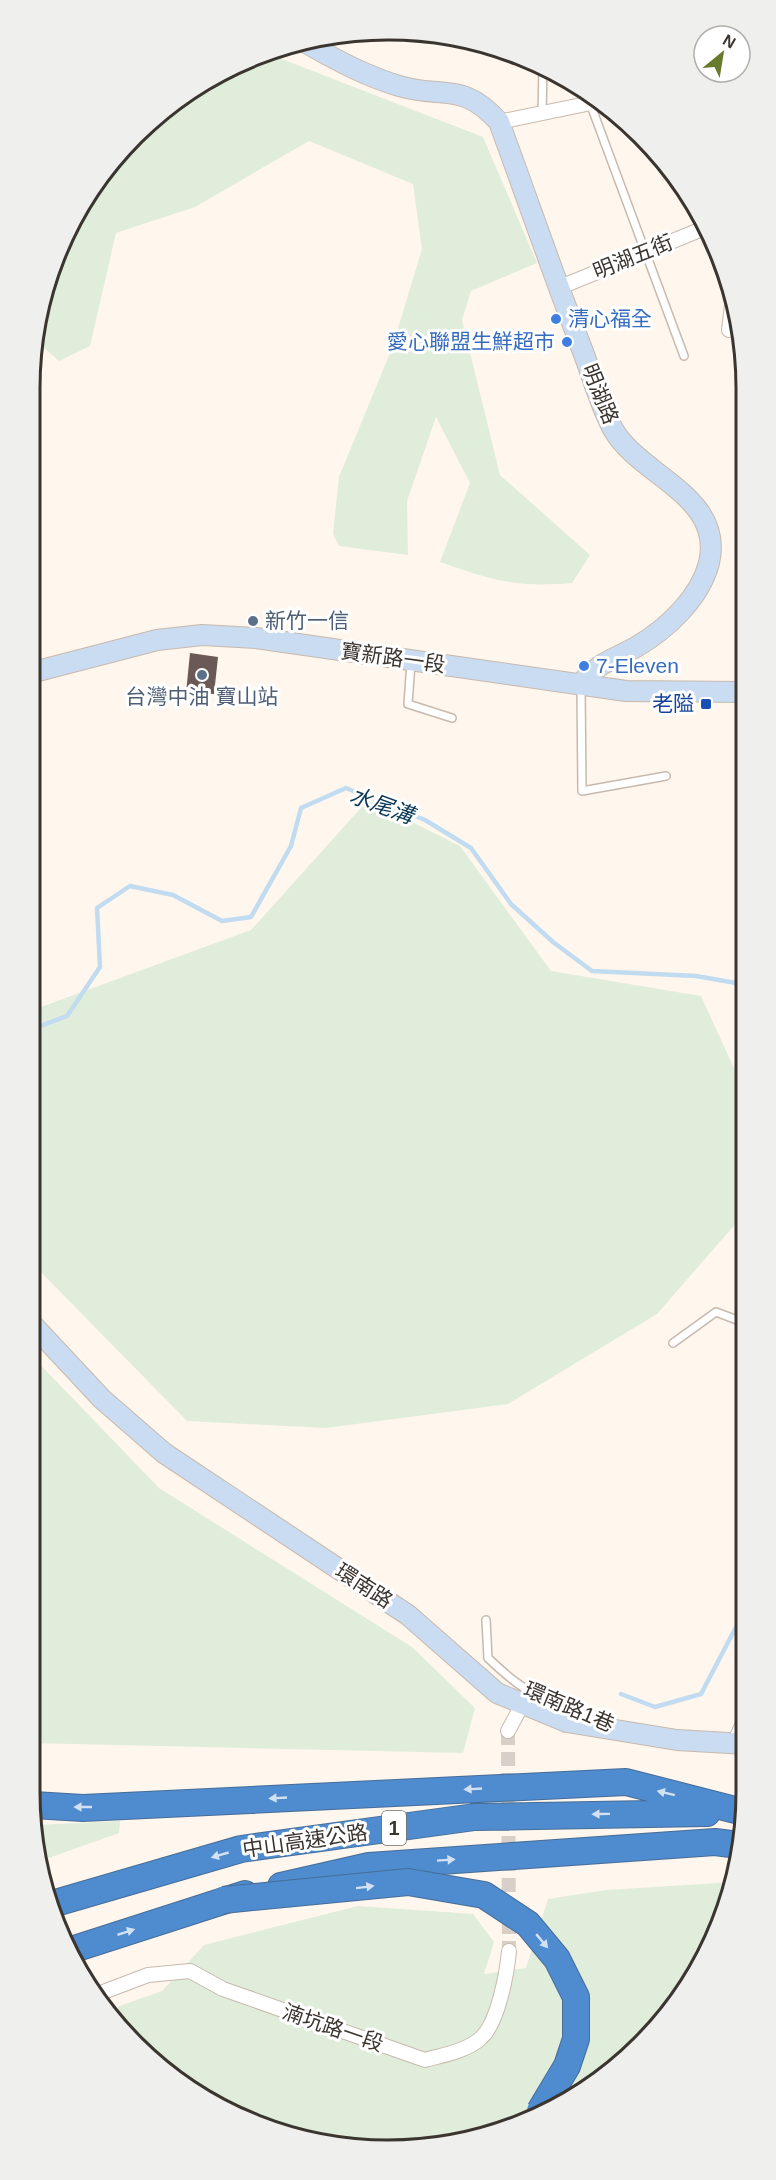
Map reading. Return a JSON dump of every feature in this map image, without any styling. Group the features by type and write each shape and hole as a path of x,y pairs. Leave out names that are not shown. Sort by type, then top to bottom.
{"highway":[{"path":"41,1805 83,1808 626,1782 735,1810"},
{"name":"中山高速公路","path":"58,1902 241,1849 475,1816 735,1812"},
{"name":"中山高速公路","path":"77,1948 223,1899 369,1866 715,1842 732,1844"},
{"path":"223,1899 408,1882 484,1895 528,1923 557,1959 576,1996 576,2039 567,2066 545,2102"}],"street":[{"name":"明湖路","path":"315,48 357,72 402,87 458,94 483,105 499,122 558,288 614,431 639,458 699,510 708,530 709,563 699,587 679,614 638,646 592,669 581,684"},
{"path":"499,122 587,103"},
{"name":"明湖五街","path":"558,288 698,231"},
{"path":"729,330 730,324"},
{"name":"寶新路一段","path":"40,670 157,640 202,635 256,638 626,692 736,692"},
{"name":"環南路","path":"40,1333 102,1399 164,1454 408,1615 496,1692 522,1705 567,1722 677,1740 736,1744"},
{"path":"508,1731 522,1705"},
{"name":"湳坑路一段","path":"104,1992 148,1975 189,1971 223,1989 425,2060 455,2052 482,2038 496,2010 509,1951"}],"lane":[{"path":"542,113 543,76"},
{"path":"595,109 684,356"},
{"path":"411,660 408,704 452,718"},
{"path":"581,684 582,791 666,776"},
{"path":"674,1342 716,1312 736,1320"},
{"name":"環南路1巷","path":"486,1620 488,1658 514,1683 549,1701 597,1716 626,1732"}],"green space":[{"path":"279,58 483,137 537,263 471,291 462,320 500,475 590,555 572,583 553,584 504,581 474,574 440,562 470,483 436,417 407,501 408,555 339,546 333,534 339,477 392,348 422,249 413,184 309,141 195,207 116,233 90,346 59,361 43,347 52,298 76,234 112,176 142,142 176,112 234,76"},
{"path":"368,800 460,846 551,971 701,996 736,1073 736,1223 657,1314 508,1404 326,1428 187,1421 40,1271 40,1007 251,930"},
{"path":"40,1364 159,1488 412,1647 475,1708 463,1753 40,1743"},
{"path":"120,1821 119,1833 47,1859 42,1825"},
{"path":"724,1883 709,1925 689,1966 664,2004 634,2038 600,2068 562,2093 521,2113 478,2128 433,2137 388,2140 343,2137 276,2121 234,2104 176,2068 142,2038 115,2008 162,1991 204,1945 358,1906 473,1914 494,1942 484,1974 526,1968 548,1899 606,1890"}],"building":[{"name":"台灣中油 寶山站","path":"190,653 218,657 214,694 186,693"}],"waterway":[{"name":"水尾溝","path":"40,1026 67,1016 100,967 97,908 130,886 173,895 222,921 251,917 291,846 301,808 346,788 425,820 471,848 511,904 553,942 592,971 696,976 736,983"},
{"path":"621,1694 655,1707 701,1694 736,1627"}],"tunnel":[{"path":"508,1731 509,1951"}],"place":[{"name":"清心福全","path":"556,319"},
{"name":"愛心聯盟生鮮超市","path":"567,342"},
{"name":"新竹一信","path":"253,621"},
{"name":"7-Eleven","path":"584,666"},
{"name":"台灣中油 寶山站","path":"202,675"},
{"name":"老隘","path":"706,704"}]}
